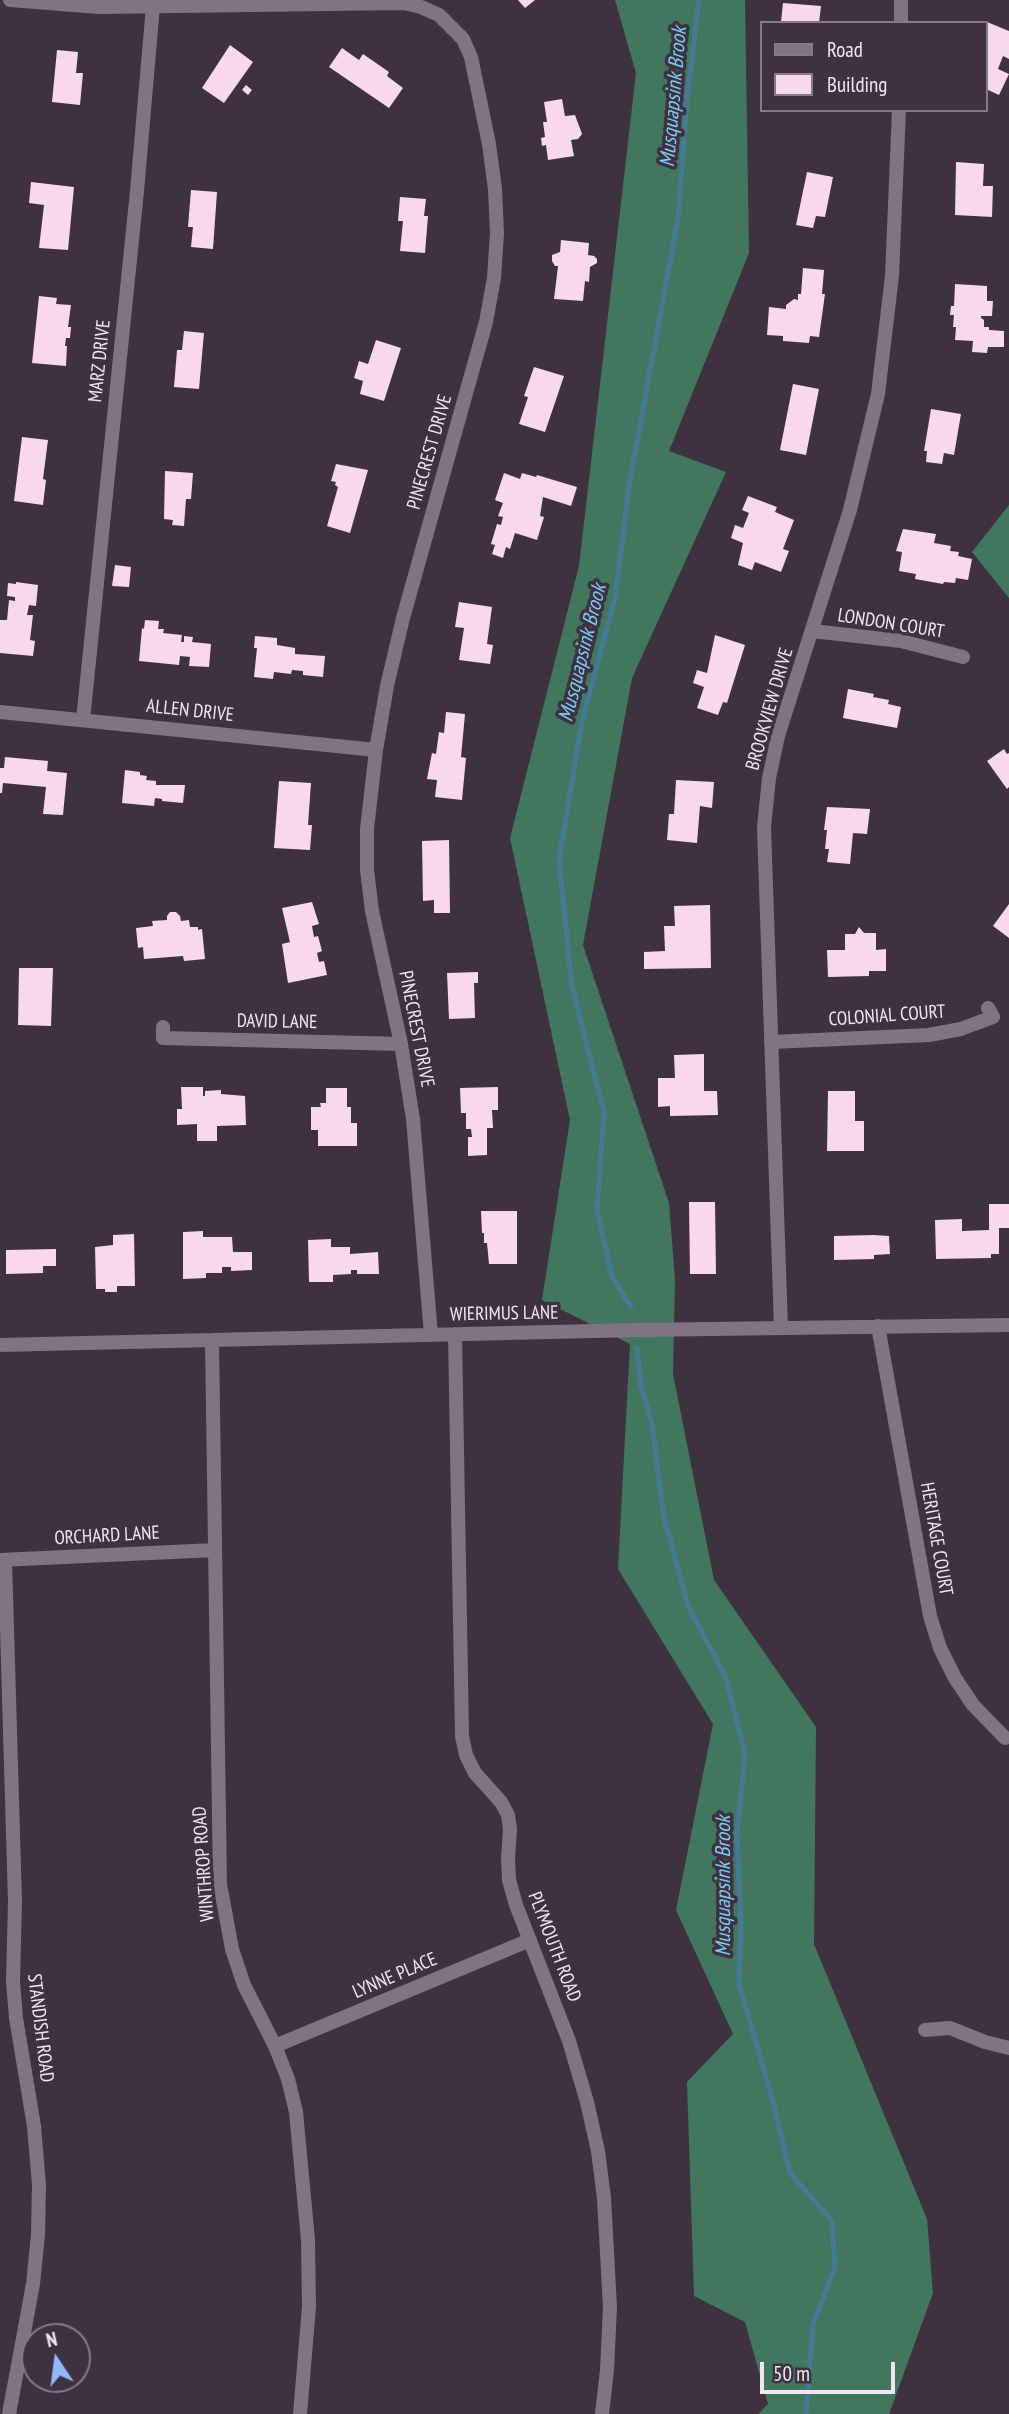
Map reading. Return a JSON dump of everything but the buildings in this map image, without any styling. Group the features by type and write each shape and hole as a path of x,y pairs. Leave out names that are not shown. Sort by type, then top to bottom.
{"street":[{"name":"PINECREST DRIVE","path":"10,0 99,7 404,3 439,15 463,39 471,57 495,188 497,233 494,278 486,322 402,618 376,750 367,828 367,870 372,911 401,1044 413,1119 431,1335"},
{"path":"901,0 901,21"},
{"name":"MARZ DRIVE","path":"83,720 137,191 153,6"},
{"name":"BROOKVIEW DRIVE","path":"781,1328 764,857 769,778 778,736 850,510 878,394 892,276 899,112"},
{"name":"LONDON COURT","path":"812,631 901,641 963,657"},
{"name":"ALLEN DRIVE","path":"0,712 376,750"},
{"name":"COLONIAL COURT","path":"771,1042 929,1035 961,1029 993,1017 988,1008"},
{"name":"DAVID LANE","path":"163,1027 163,1038 401,1044"},
{"name":"WIERIMUS LANE","path":"0,1345 1009,1325"},
{"name":"HERITAGE COURT","path":"878,1326 930,1616 940,1648 955,1678 974,1705 1005,1738"},
{"name":"PLYMOUTH ROAD","path":"455,1334 462,1736 466,1755 475,1773 501,1802 508,1815 509,1880 516,1905 569,2041 587,2102 604,2198 609,2260 608,2358 602,2414"},
{"name":"WINTHROP ROAD","path":"212,1340 220,1884 232,1949 244,1985 275,2046 288,2079 296,2112 308,2240 309,2307 300,2414"},
{"name":"ORCHARD LANE","path":"3,1560 215,1550"},
{"name":"STANDISH ROAD","path":"3,1560 15,1902 6,1982 16,2018 34,2126 39,2185 33,2284 9,2414"},
{"name":"LYNNE PLACE","path":"275,2046 530,1940"},
{"path":"925,2030 950,2028 1009,2048"}],"green space":[{"path":"615,0 745,0 749,253 669,451 726,472 632,678 583,945 669,1203 675,1280 673,1374 714,1580 816,1727 814,1944 927,2219 933,2293 889,2414 758,2414 768,2404 745,2322 694,2296 687,2082 733,2034 676,1910 713,1724 618,1569 630,1344 542,1300 570,1120 510,838 579,566 636,73"},
{"path":"1009,505 1009,598 972,552"}],"waterway":[{"name":"Musquapsink Brook","path":"631,1307 612,1277 597,1210 604,1112 572,987 559,861 582,721 615,598 629,486 678,218 687,100 699,0"},
{"name":"Musquapsink Brook","path":"637,1348 641,1385 652,1424 663,1513 688,1606 726,1678 745,1754 737,1832 741,1924 739,1984 772,2098 790,2173 832,2221 835,2267 813,2324 806,2414"}]}
